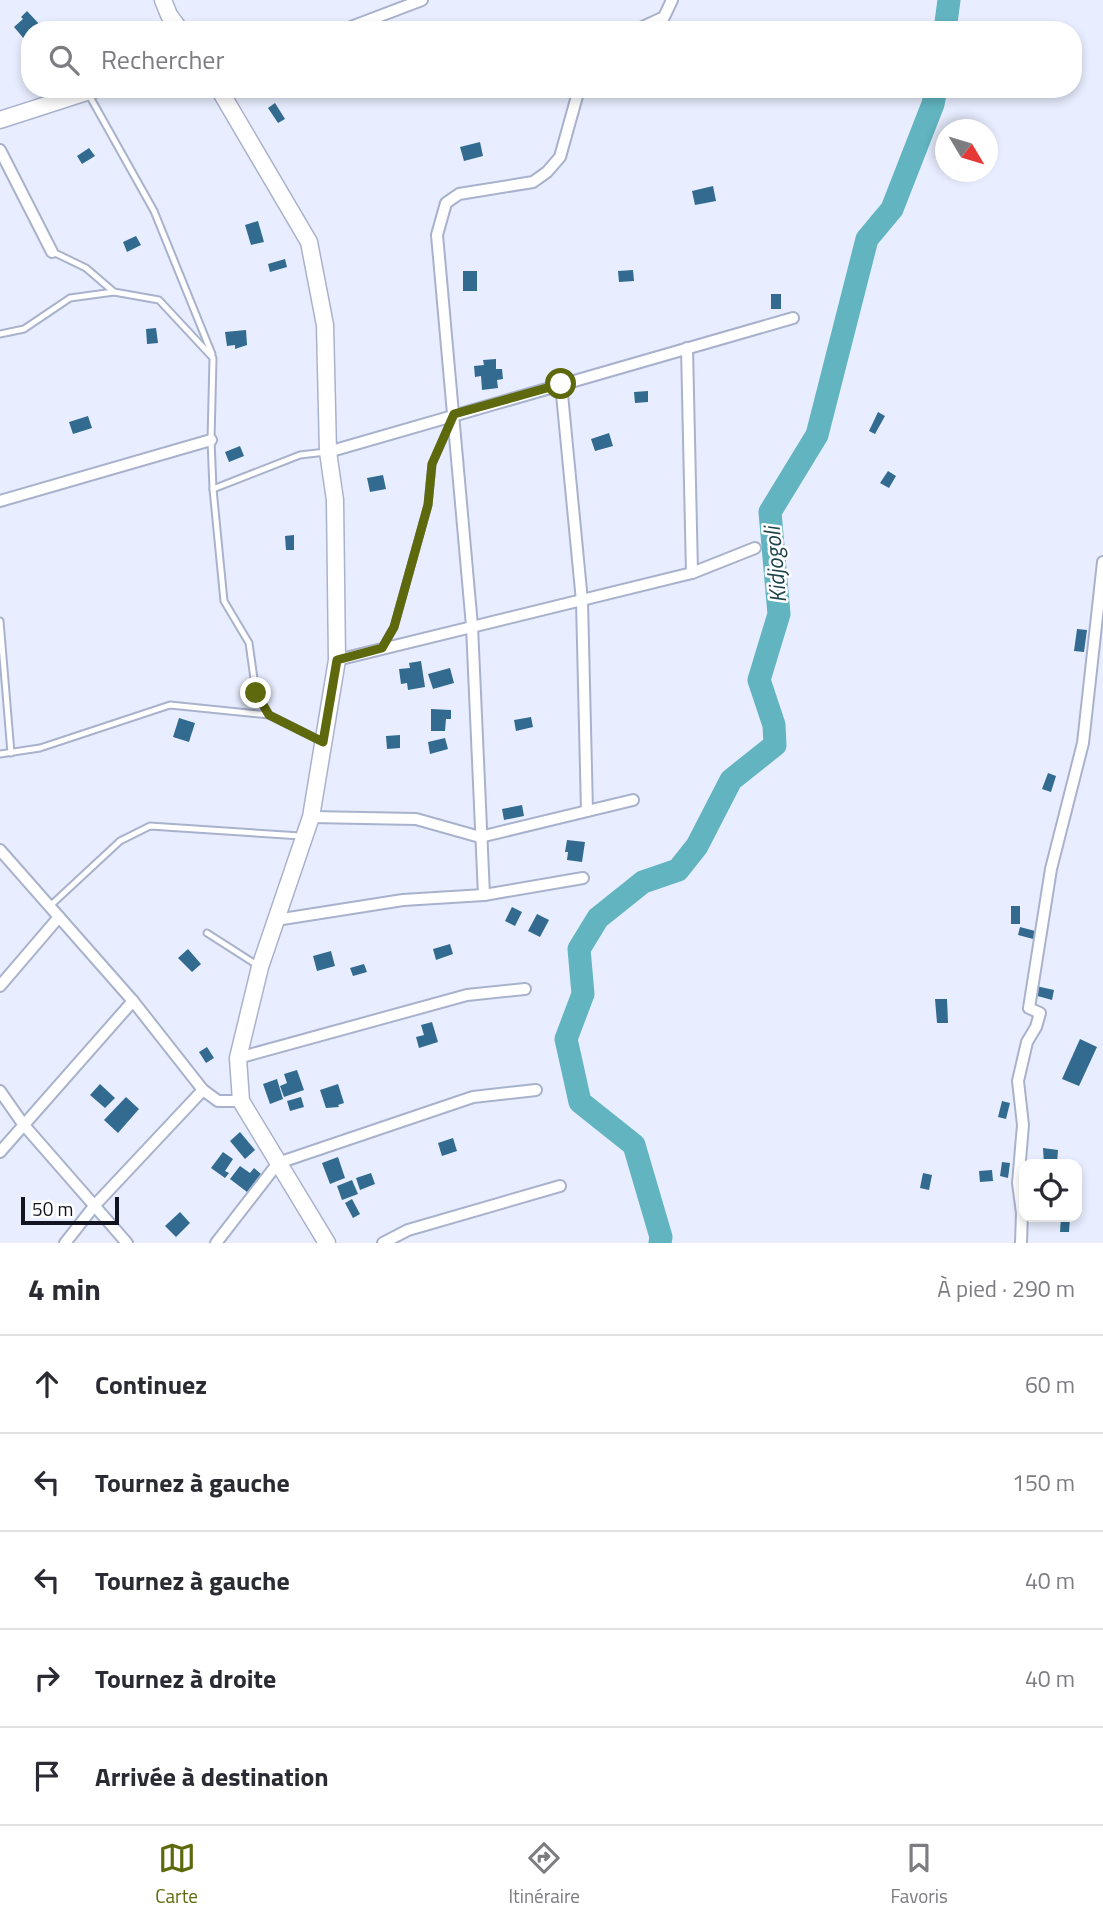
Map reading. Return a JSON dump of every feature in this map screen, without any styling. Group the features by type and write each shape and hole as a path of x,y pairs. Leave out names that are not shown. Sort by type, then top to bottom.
{"street":[{"path":"163,0 173,21"},
{"path":"366,21 422,0"},
{"path":"654,21 664,16 672,0"},
{"path":"0,120 70,98"},
{"path":"224,98 309,242 325,325 328,452 335,500 337,660 311,817 260,967 238,1058 241,1101 327,1243"},
{"path":"484,895 472,626 437,235 446,202 459,194 533,182 547,172 560,157 576,98"},
{"path":"0,150 52,252"},
{"path":"328,452 793,318"},
{"path":"687,348 692,573"},
{"path":"561,384 582,601 587,811"},
{"path":"0,501 211,440"},
{"path":"337,660 692,573 755,548"},
{"path":"1021,1243 1022,1213 1018,1183 1023,1125 1019,1073 1027,1042 1040,1013 1029,1008 1051,869 1083,743 1103,562"},
{"path":"311,817 416,819 480,836 634,800"},
{"path":"0,850 133,1001 203,1090 218,1101 241,1101"},
{"path":"276,920 403,900 484,895 583,878"},
{"path":"0,986 59,917"},
{"path":"238,1058 467,995 525,989"},
{"path":"0,1152 133,1001"},
{"path":"65,1243 95,1205 203,1090"},
{"path":"216,1243 278,1163 472,1097 536,1090"},
{"path":"0,1091 23,1124 127,1243"},
{"path":"383,1243 408,1230 560,1186"}],"lane":[{"path":"96,98 155,211 213,358 213,489 224,601 249,643 256,693 269,715"},
{"path":"52,252 86,268 114,292"},
{"path":"0,334 24,329 70,298 114,292 159,300 213,358"},
{"path":"382,648 394,627 428,505 432,464 454,414"},
{"path":"213,489 300,455 328,452"},
{"path":"0,621 11,753"},
{"path":"0,754 40,748 170,705 269,715 323,742"},
{"path":"49,907 120,841 150,826 304,837"},
{"path":"207,933 260,967"}],"building":[{"path":"27,11 36,21 21,21 21,35 14,27 23,19 21,17"},
{"path":"275,103 285,119 278,123 268,108"},
{"path":"480,142 483,156 464,161 460,147"},
{"path":"89,148 95,156 82,164 77,156"},
{"path":"713,186 716,201 695,205 692,191"},
{"path":"258,221 264,242 251,245 245,225"},
{"path":"136,236 141,245 127,252 123,242"},
{"path":"285,259 287,267 270,272 268,264"},
{"path":"633,270 634,281 619,282 618,271"},
{"path":"463,271 477,271 477,291 463,291"},
{"path":"771,294 781,294 781,309 771,309"},
{"path":"156,328 158,343 147,344 146,329"},
{"path":"246,330 247,345 235,349 235,345 227,346 225,332"},
{"path":"496,359 496,369 502,369 503,379 497,380 498,388 482,390 481,376 475,377 474,366 484,365 483,360"},
{"path":"648,391 648,402 635,403 634,392"},
{"path":"878,412 885,416 875,434 869,431"},
{"path":"88,416 92,428 73,434 69,422"},
{"path":"609,433 613,446 595,451 591,439"},
{"path":"240,446 244,456 229,462 225,452"},
{"path":"888,471 896,476 889,488 880,483"},
{"path":"383,475 386,489 370,492 367,478"},
{"path":"294,535 294,550 286,550 285,536"},
{"path":"1077,629 1087,630 1084,652 1074,651"},
{"path":"421,661 425,687 408,690 407,683 401,684 399,669 410,668 409,663"},
{"path":"450,668 454,683 433,689 428,674"},
{"path":"431,709 451,710 451,719 446,719 445,731 431,731"},
{"path":"531,717 533,727 516,731 514,720"},
{"path":"179,718 195,723 189,742 173,737"},
{"path":"400,735 400,748 387,749 386,736"},
{"path":"445,738 448,749 430,754 428,742"},
{"path":"1048,773 1056,776 1051,792 1042,789"},
{"path":"522,805 524,816 504,820 502,809"},
{"path":"567,840 585,842 582,862 567,860"},
{"path":"1011,906 1020,906 1020,924 1011,924"},
{"path":"512,907 522,912 515,926 505,921"},
{"path":"537,914 549,920 540,937 528,931"},
{"path":"1020,927 1039,932 1037,940 1018,935"},
{"path":"450,944 453,954 436,960 433,949"},
{"path":"188,949 201,964 192,972 178,958"},
{"path":"331,951 335,966 317,971 313,956"},
{"path":"364,964 367,972 353,976 350,968"},
{"path":"1036,986 1054,990 1052,1000 1034,995"},
{"path":"935,999 947,999 948,1023 937,1023"},
{"path":"432,1022 438,1042 419,1048 416,1037 424,1035 421,1025"},
{"path":"1080,1039 1097,1047 1079,1086 1062,1079"},
{"path":"207,1047 214,1058 206,1063 199,1052"},
{"path":"297,1070 304,1090 284,1097 280,1086 287,1083 284,1074"},
{"path":"277,1079 283,1099 270,1104 263,1084"},
{"path":"100,1084 115,1098 105,1108 90,1095"},
{"path":"338,1084 344,1103 338,1105 339,1107 326,1108 320,1090"},
{"path":"126,1097 139,1109 118,1133 104,1120"},
{"path":"301,1097 304,1107 290,1111 287,1101"},
{"path":"1002,1101 1010,1103 1006,1119 998,1117"},
{"path":"240,1132 255,1150 245,1159 230,1141"},
{"path":"453,1138 457,1151 442,1156 438,1143"},
{"path":"1043,1148 1058,1150 1057,1159 1044,1159"},
{"path":"223,1152 233,1159 225,1171 229,1173 225,1178 211,1168"},
{"path":"338,1157 345,1178 330,1184 322,1163"},
{"path":"1002,1162 1010,1163 1008,1178 1000,1176"},
{"path":"240,1166 250,1173 254,1168 261,1174 247,1192 230,1179"},
{"path":"992,1170 993,1181 980,1182 979,1171"},
{"path":"371,1173 375,1184 360,1190 356,1178"},
{"path":"923,1173 932,1175 929,1190 920,1188"},
{"path":"352,1180 358,1194 342,1200 337,1186"},
{"path":"352,1199 360,1214 353,1218 345,1203"},
{"path":"180,1212 190,1223 176,1237 165,1226"},
{"path":"1061,1222 1070,1222 1069,1232 1060,1232"}],"waterway":[{"name":"Kidjogoli","path":"946,21 949,0"},
{"name":"Kidjogoli","path":"660,1243 661,1237 634,1145 580,1102 566,1039 583,994 579,949 598,918 643,882 678,870 697,846 731,780 775,745 774,725 759,680 779,614 770,512 817,435 867,239 892,209 934,98"}],"route":[{"path":"256,693 269,715 323,742 337,660 382,648 394,627 428,505 432,464 454,414 561,384"}]}
